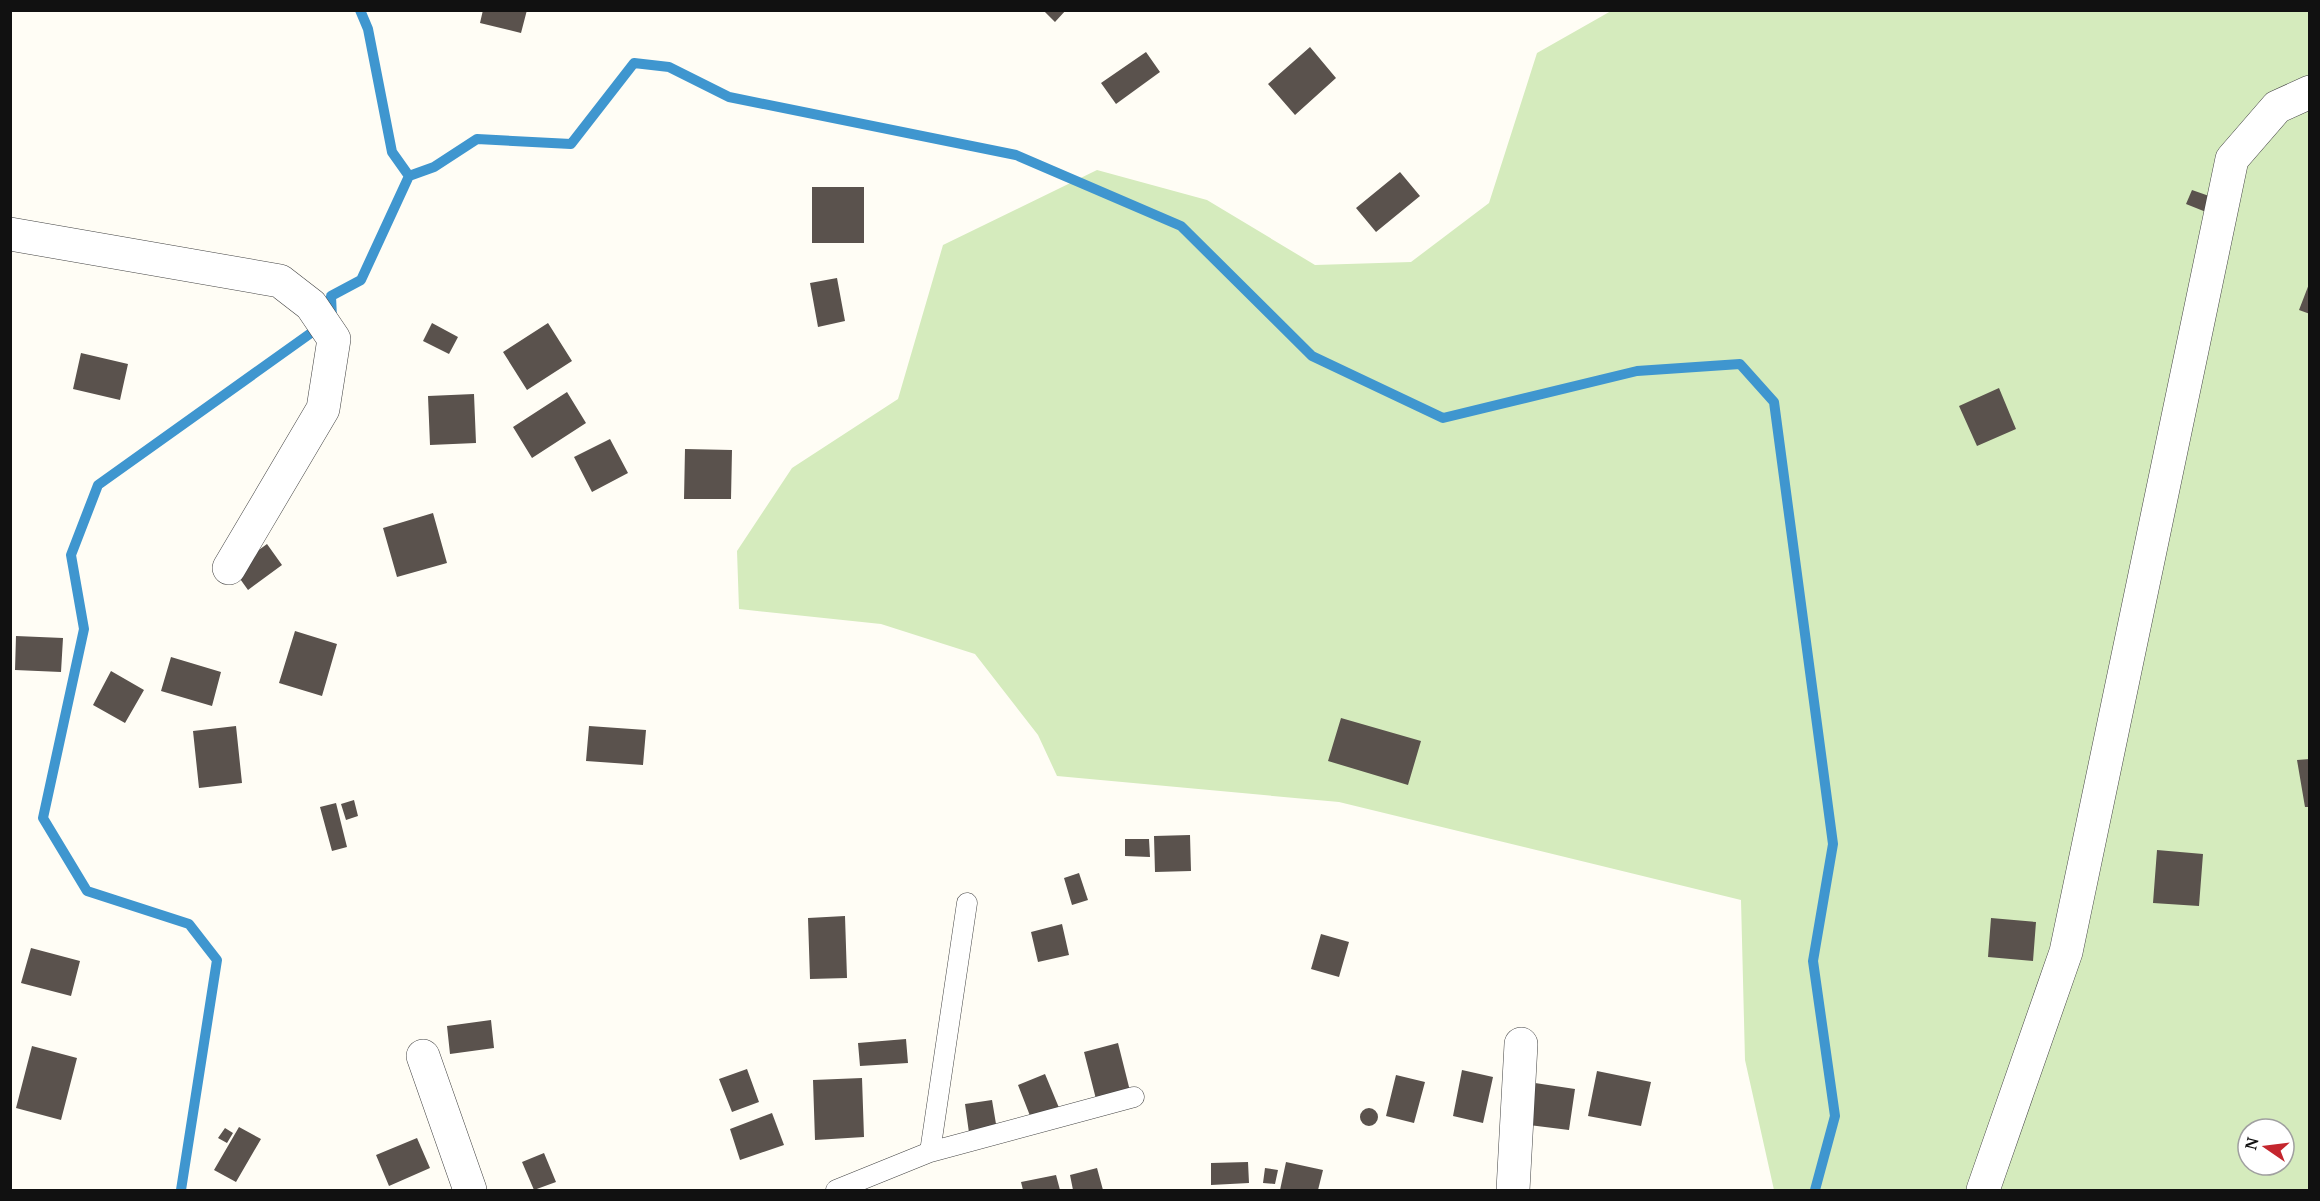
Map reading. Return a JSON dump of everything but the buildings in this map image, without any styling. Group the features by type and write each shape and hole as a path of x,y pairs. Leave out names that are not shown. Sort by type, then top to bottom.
{"street":[{"path":"1983,1191 2066,952 2232,159 2277,107 2310,92"},
{"path":"10,234 280,281 311,305 334,339 322,409 229,568"},
{"path":"1513,1191 1521,1044"},
{"path":"423,1056 470,1191"}],"lane":[{"path":"930,1152 967,903"},
{"path":"836,1191 930,1152 1134,1097"}],"green space":[{"path":"1611,11 2309,11 2309,1190 1774,1190 1745,1060 1741,900 1339,802 1057,776 1038,735 975,654 881,624 739,609 737,551 792,468 898,399 943,245 1097,170 1207,200 1315,265 1411,262 1489,203 1537,53"}],"waterway":[{"path":"360,10 368,29 392,152 409,176 434,167 477,139 571,144 634,63 669,67 729,97 1016,155 1181,226 1312,356 1443,418 1637,371 1740,364 1774,402 1833,844 1813,961 1835,1116 1815,1190"},
{"path":"181,1190 217,960 189,924 87,891 43,818 84,629 71,555 98,485 332,318 331,296 361,280 409,176"}]}
